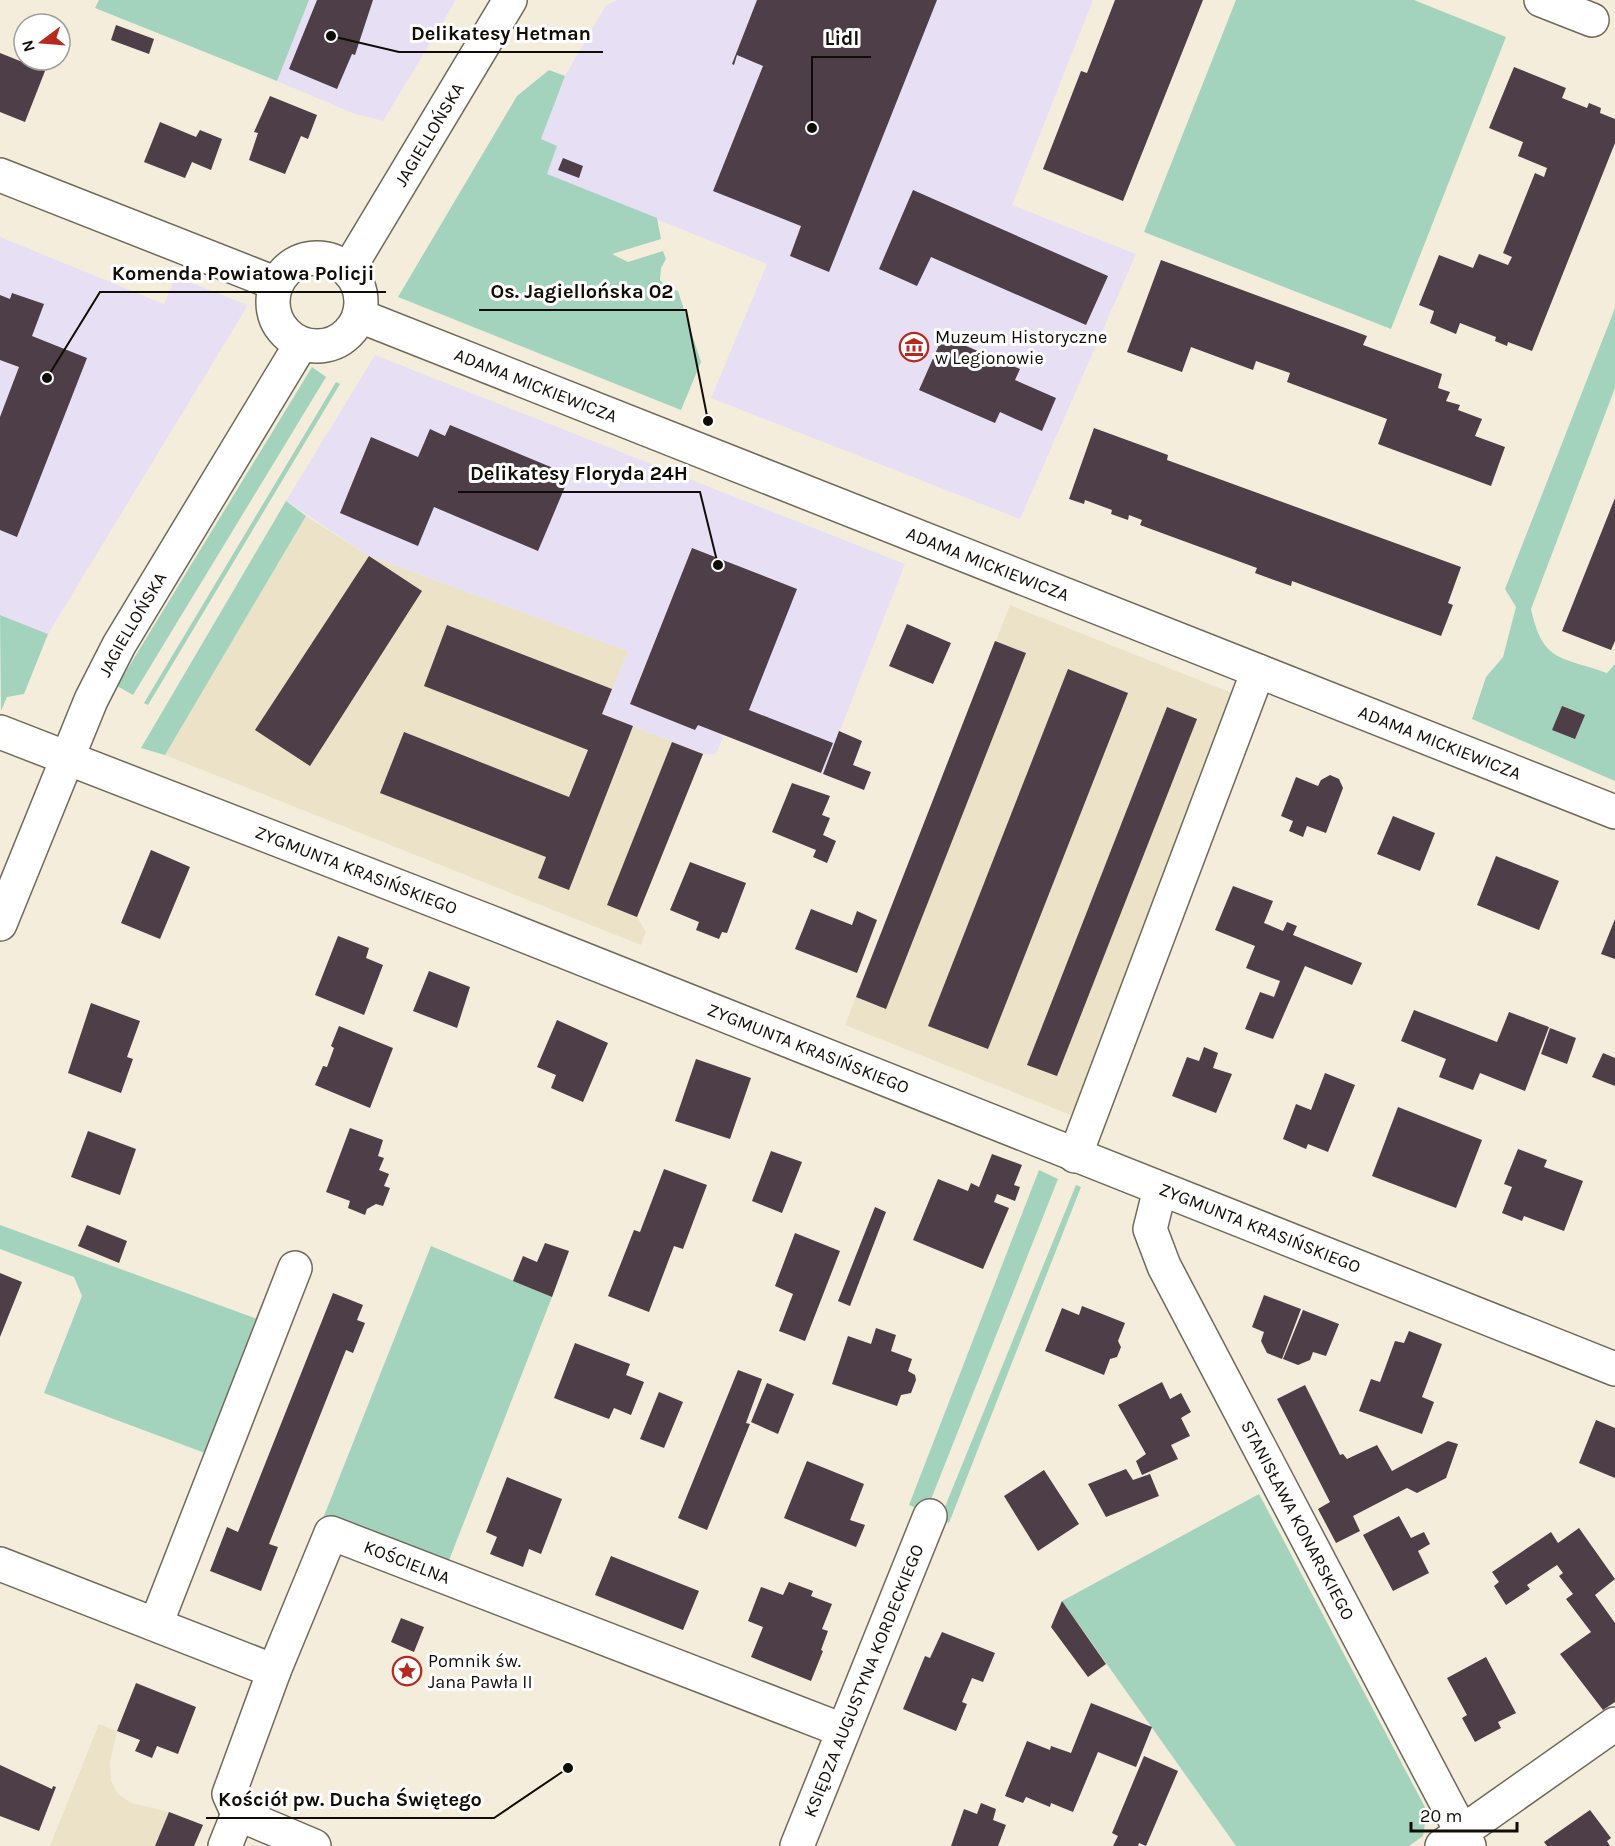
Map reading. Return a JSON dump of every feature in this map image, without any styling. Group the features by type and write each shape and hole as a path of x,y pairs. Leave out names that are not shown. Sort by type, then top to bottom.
{"street":[{"name":"JAGIELLOŃSKA","path":"348,270 510,0"},
{"path":"1541,0 1592,20"},
{"path":"0,175 277,284"},
{"path":"314,257 333,260 348,270 361,291 360,316 347,336 336,343 319,347 301,344 282,330 273,308 277,284 291,266 314,257"},
{"name":"ADAMA MICKIEWICZA","path":"360,316 1615,812"},
{"name":"JAGIELLOŃSKA","path":"0,924 66,759 119,645 301,344"},
{"path":"1075,1156 1257,671"},
{"name":"ZYGMUNTA KRASIŃSKIEGO","path":"0,732 495,924 1615,1369"},
{"name":"STANISŁAWA KONARSKIEGO","path":"1160,1189 1150,1229 1164,1266 1457,1841"},
{"path":"156,1624 295,1268"},
{"name":"KSIĘDZA AUGUSTYNA KORDECKIEGO","path":"797,1846 930,1515"},
{"name":"KOŚCIELNA","path":"238,1814 231,1803 231,1786 274,1671 331,1533 842,1730"},
{"path":"0,1564 274,1671"},
{"path":"1457,1841 1615,1724"},
{"path":"225,1846 238,1814 314,1846"}],"shaded area":[{"path":"309,0 456,0 383,121 355,114 277,81"},
{"path":"617,0 1093,0 1012,205 1136,254 1020,519 711,398 767,264 546,174 541,139 565,76 606,5"},
{"path":"0,237 164,304 176,277 248,305 48,634 0,615"},
{"path":"375,355 905,564 823,774 724,735 716,754 703,754 602,714 628,651 369,556 286,501"},
{"path":"306,516 369,556 628,651 602,714 703,754 637,917 646,932 641,945 165,755"},
{"path":"1010,605 1234,694 1073,1116 845,1025"},
{"path":"99,1724 117,1731 110,1762 111,1781 118,1794 131,1803 169,1812 203,1825 194,1846 50,1846"}],"green space":[{"path":"99,0 309,0 277,81 95,8"},
{"path":"1236,0 1414,0 1506,37 1391,329 1144,232"},
{"path":"549,70 565,76 541,139 557,146 547,174 657,218 661,239 612,254 628,262 663,251 666,259 661,268 660,280 667,288 678,291 701,362 681,410 398,297 517,96"},
{"path":"1615,308 1615,388 1531,609 1541,639 1556,655 1607,673 1615,664 1615,781 1472,719 1486,677 1503,657 1516,607 1505,589"},
{"path":"312,367 326,377 133,695 117,686"},
{"path":"336,382 340,384 148,705 144,703"},
{"path":"286,501 306,516 165,755 141,748"},
{"path":"0,615 48,634 24,694 7,697 1,711"},
{"path":"1039,1170 1058,1179 926,1512 909,1505"},
{"path":"1076,1185 1081,1187 949,1523 940,1519"},
{"path":"0,1225 260,1320 205,1453 44,1393 82,1296 74,1277 0,1249"},
{"path":"431,1246 552,1297 446,1568 322,1521"},
{"path":"1259,1494 1427,1811 1423,1836 1409,1846 1236,1846 1062,1601"}],"building":[{"path":"317,0 373,0 355,55 352,54 337,89 289,69"},
{"path":"757,0 937,0 829,272 790,256 801,226 713,191 763,66 737,55 734,65 732,64"},
{"path":"1115,0 1203,0 1123,201 1043,169 1081,71 1087,73"},
{"path":"116,25 154,39 149,54 111,40"},
{"path":"0,53 12,58 12,72 45,72 25,122 0,112"},
{"path":"1514,67 1566,88 1562,98 1587,108 1589,103 1601,108 1600,113 1615,119 1615,143 1532,351 1508,342 1507,346 1495,341 1496,337 1460,323 1456,334 1430,323 1434,311 1419,305 1439,255 1473,268 1479,254 1508,265 1512,257 1503,253 1535,173 1544,177 1547,168 1518,156 1523,142 1489,128"},
{"path":"270,96 317,115 308,139 301,136 285,174 249,160 258,133 254,132"},
{"path":"160,122 196,137 200,130 222,139 211,170 192,162 185,178 144,162"},
{"path":"563,158 583,166 579,178 558,170"},
{"path":"913,190 1108,276 1086,325 931,257 917,286 879,269"},
{"path":"1161,260 1367,336 1363,345 1442,374 1438,388 1450,392 1446,401 1460,405 1458,410 1482,419 1475,436 1505,447 1491,486 1378,444 1387,419 1287,382 1290,373 1256,361 1253,370 1191,347 1182,372 1127,352"},
{"path":"12,293 44,304 32,336 87,358 17,537 0,530 0,417 19,367 0,360 0,295 10,299"},
{"path":"943,336 1020,369 1015,380 1056,398 1042,431 1000,412 995,423 919,390"},
{"path":"450,425 570,475 538,551 434,507 418,546 340,513 371,437 418,457 430,429 445,436"},
{"path":"1094,428 1168,455 1167,460 1461,567 1448,603 1453,605 1441,636 1292,581 1291,586 1255,573 1257,568 1140,525 1142,520 1129,515 1128,520 1111,514 1112,510 1085,500 1084,504 1069,499"},
{"path":"1615,498 1615,641 1611,650 1562,631"},
{"path":"692,548 797,589 749,710 833,743 821,773 698,725 695,730 630,704"},
{"path":"369,556 422,591 310,766 255,730"},
{"path":"907,624 951,643 933,684 889,666"},
{"path":"447,625 612,689 602,714 633,726 569,890 538,878 546,857 380,793 404,732 569,797 588,750 424,686"},
{"path":"995,641 1026,653 886,1009 856,997"},
{"path":"1068,669 1128,693 988,1049 928,1026"},
{"path":"1562,706 1585,715 1575,739 1552,730"},
{"path":"1167,707 1197,719 1057,1076 1027,1065"},
{"path":"839,731 862,741 853,765 871,772 864,790 823,774"},
{"path":"672,742 703,754 637,917 607,905"},
{"path":"1330,775 1339,779 1343,788 1326,833 1307,826 1303,837 1289,831 1293,821 1281,816 1296,777 1318,786 1321,780"},
{"path":"792,783 830,796 822,815 830,818 823,835 836,841 827,863 813,857 816,850 772,832"},
{"path":"1393,816 1435,833 1420,871 1377,854"},
{"path":"151,850 190,867 160,939 121,923"},
{"path":"1496,856 1559,881 1539,930 1477,905"},
{"path":"690,862 746,883 727,933 722,932 719,939 696,930 699,922 670,910"},
{"path":"1233,886 1273,901 1264,923 1283,931 1287,922 1297,926 1293,935 1362,963 1352,985 1305,966 1273,1039 1245,1029 1260,992 1274,997 1280,981 1246,968 1255,946 1215,930"},
{"path":"811,909 852,925 857,911 877,920 857,973 795,949"},
{"path":"1615,919 1615,959 1601,954"},
{"path":"338,936 369,948 366,958 383,965 364,1015 315,995"},
{"path":"429,971 470,987 457,1028 413,1011"},
{"path":"91,1003 140,1021 127,1057 133,1059 121,1093 68,1073"},
{"path":"1414,1010 1497,1042 1509,1012 1549,1027 1525,1091 1480,1073 1473,1090 1439,1077 1446,1059 1401,1041"},
{"path":"557,1020 608,1043 583,1102 551,1088 556,1075 537,1067"},
{"path":"339,1026 393,1048 370,1108 315,1085 323,1066 327,1067 334,1048 331,1046"},
{"path":"1550,1028 1576,1038 1567,1064 1541,1054"},
{"path":"1204,1047 1218,1053 1213,1068 1232,1074 1216,1113 1172,1096 1187,1057 1199,1061"},
{"path":"1603,1053 1615,1058 1615,1086 1592,1077"},
{"path":"696,1059 751,1078 730,1139 675,1121"},
{"path":"1325,1073 1355,1085 1328,1152 1308,1144 1306,1149 1283,1139 1296,1104 1311,1110"},
{"path":"1398,1107 1482,1140 1456,1208 1372,1176"},
{"path":"350,1128 383,1140 378,1156 384,1158 379,1170 389,1174 384,1186 390,1188 383,1206 376,1204 367,1209 365,1215 348,1208 350,1201 326,1192"},
{"path":"88,1131 136,1149 120,1195 71,1177"},
{"path":"1518,1149 1547,1160 1544,1167 1583,1181 1564,1231 1524,1216 1522,1221 1502,1213 1512,1187 1504,1184"},
{"path":"771,1151 802,1162 782,1213 752,1201"},
{"path":"992,1154 1022,1165 1014,1185 1020,1187 1015,1201 997,1194 994,1202 1009,1208 983,1269 913,1240 938,1179 968,1191 971,1183 979,1187"},
{"path":"664,1169 707,1185 683,1249 674,1246 649,1312 608,1296 634,1230 640,1232"},
{"path":"875,1207 886,1212 850,1306 838,1301"},
{"path":"87,1225 127,1241 119,1263 78,1246"},
{"path":"795,1233 840,1251 805,1341 779,1331 793,1294 775,1286"},
{"path":"545,1243 569,1251 552,1297 513,1281 523,1256 537,1262"},
{"path":"0,1273 22,1282 0,1337"},
{"path":"333,1293 363,1305 357,1320 365,1323 353,1353 346,1350 269,1544 278,1547 261,1591 210,1571 227,1527 238,1532"},
{"path":"1264,1295 1301,1309 1282,1359 1267,1353 1261,1341 1264,1332 1252,1327"},
{"path":"1082,1306 1125,1323 1118,1341 1121,1347 1117,1357 1110,1359 1104,1375 1045,1351 1062,1308 1079,1315"},
{"path":"1303,1310 1339,1324 1326,1356 1313,1352 1310,1360 1298,1365 1283,1359"},
{"path":"876,1328 896,1335 891,1351 912,1359 908,1371 915,1375 916,1380 911,1393 901,1395 897,1406 832,1384 848,1336 871,1344"},
{"path":"1409,1331 1442,1344 1422,1397 1434,1402 1422,1434 1359,1411 1371,1379 1380,1382 1395,1341 1404,1343"},
{"path":"575,1343 630,1364 626,1375 644,1382 631,1415 614,1408 609,1419 554,1398"},
{"path":"738,1370 762,1379 746,1423 750,1424 707,1530 678,1518"},
{"path":"1162,1382 1170,1399 1181,1393 1191,1412 1181,1418 1190,1436 1171,1445 1178,1459 1142,1475 1136,1461 1146,1454 1118,1405"},
{"path":"767,1383 794,1394 778,1434 751,1422"},
{"path":"1305,1385 1340,1455 1343,1454 1347,1459 1377,1445 1392,1471 1448,1441 1458,1444 1446,1478 1417,1493 1407,1488 1353,1516 1360,1531 1336,1543 1318,1509 1330,1502 1277,1399"},
{"path":"659,1392 683,1402 664,1448 640,1439"},
{"path":"1596,1420 1615,1428 1615,1478 1579,1463"},
{"path":"807,1461 864,1484 850,1520 865,1525 856,1547 784,1518"},
{"path":"1126,1469 1133,1480 1150,1474 1159,1496 1106,1517 1088,1484"},
{"path":"1044,1470 1079,1524 1038,1551 1004,1496"},
{"path":"507,1477 562,1499 541,1554 529,1549 523,1567 490,1554 497,1537 486,1532"},
{"path":"1399,1516 1411,1538 1424,1532 1430,1544 1418,1551 1429,1573 1393,1591 1363,1535"},
{"path":"1579,1528 1615,1579 1595,1595 1615,1623 1615,1702 1603,1710 1560,1654 1591,1632 1566,1599 1573,1594 1559,1576 1563,1573 1557,1565 1527,1585 1530,1589 1506,1605 1494,1586 1499,1582 1492,1572 1551,1532 1558,1543"},
{"path":"611,1556 699,1591 683,1630 595,1595"},
{"path":"789,1582 813,1591 811,1596 832,1604 822,1629 828,1631 821,1650 823,1651 811,1681 751,1657 763,1627 748,1621 761,1587 783,1595"},
{"path":"1062,1601 1106,1664 1088,1677 1051,1627"},
{"path":"401,1618 424,1627 414,1652 391,1642"},
{"path":"942,1632 995,1653 983,1682 972,1678 962,1702 967,1704 956,1731 903,1709 925,1656 930,1658"},
{"path":"1486,1657 1516,1713 1498,1722 1501,1728 1475,1742 1462,1718 1467,1715 1447,1678"},
{"path":"136,1683 196,1707 178,1754 157,1746 152,1758 135,1751 140,1740 117,1731"},
{"path":"1091,1703 1152,1727 1136,1767 1098,1752 1073,1812 1051,1803 1050,1807 1026,1797 1023,1803 1005,1796 1027,1741 1050,1750 1051,1746 1071,1753"},
{"path":"1144,1756 1178,1771 1146,1846 1139,1843 1138,1846 1113,1846 1118,1836 1112,1833"},
{"path":"0,1765 52,1789 53,1786 56,1787 39,1831 0,1816"},
{"path":"981,1803 996,1809 993,1820 1006,1825 998,1846 951,1846 964,1809 977,1814"},
{"path":"1590,1810 1611,1838 1607,1841 1610,1846 1547,1846 1544,1842"},
{"path":"169,1812 203,1825 194,1846 155,1846"}],"place":[{"name":"Delikatesy Hetman","path":"331,36"},
{"name":"Lidl","path":"812,128"},
{"name":"Muzeum Historyczne w Legionowie","path":"914,347"},
{"name":"Komenda Powiatowa Policji","path":"47,378"},
{"name":"Os. Jagiellońska 02","path":"708,421"},
{"name":"Delikatesy Floryda 24H","path":"718,565"},
{"name":"Pomnik św. Jana Pawła II","path":"407,1671"},
{"name":"Kościół pw. Ducha Świętego","path":"568,1768"}]}
